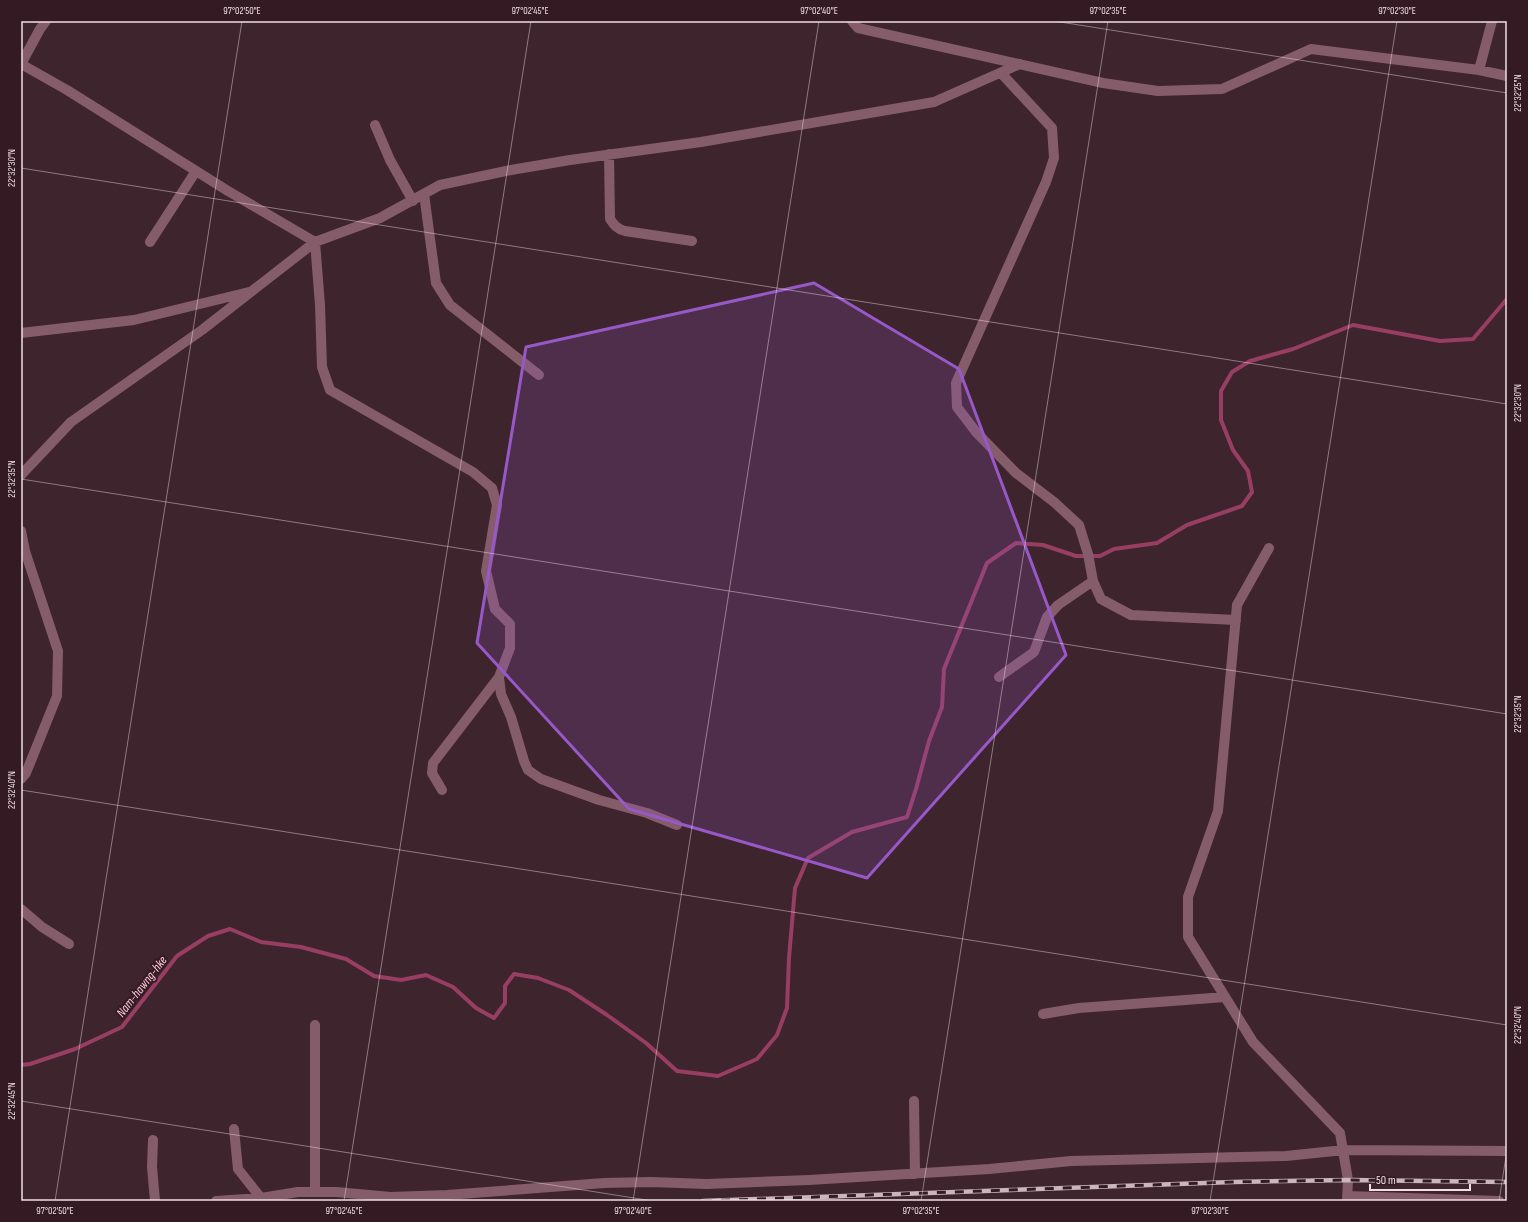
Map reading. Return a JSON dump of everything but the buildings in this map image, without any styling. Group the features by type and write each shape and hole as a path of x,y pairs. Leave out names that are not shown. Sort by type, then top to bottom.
{"street":[{"path":"46,21 21,64 67,90 196,171 315,242"},
{"path":"852,21 858,28 1102,83 1158,91 1222,89 1311,49 1479,70 1507,76"},
{"path":"1479,70 1492,21"},
{"path":"21,475 71,422 202,330 315,242 380,218 440,185 511,170 609,154 701,142 934,102 1020,64"},
{"path":"1001,73 1052,128 1054,158 1046,182 956,383 957,407 976,432 1016,474 1054,502 1079,525 1088,554 1093,581 1101,599 1131,616 1236,620"},
{"path":"375,125 390,160 413,201"},
{"path":"609,154 610,219 614,226 619,230 692,240"},
{"path":"150,242 196,171"},
{"path":"424,194 436,283 450,305 540,375"},
{"path":"315,242 320,305 322,367 330,390 473,472 492,488 498,505 486,571 494,609 510,624 510,648 499,677 440,753 432,767 432,773 442,790"},
{"path":"21,333 134,320 254,290"},
{"path":"21,531 25,551 58,651 57,696 26,773 21,779"},
{"path":"1269,548 1237,605 1218,811 1188,897 1188,937 1253,1042 1340,1133 1348,1180 1347,1199 1499,1201"},
{"path":"999,677 1034,652 1047,617 1058,604 1093,581"},
{"path":"499,677 501,694 511,717 528,770 541,779 599,800 647,813 677,825"},
{"path":"21,909 42,927 69,944"},
{"path":"1043,1014 1079,1008 1225,997"},
{"path":"315,1025 315,1192"},
{"path":"914,1101 915,1174"},
{"path":"234,1128 238,1168 262,1198"},
{"path":"152,1140 152,1166 155,1201"},
{"path":"216,1201 262,1198 298,1192 429,1198 604,1183 651,1182 707,1184 915,1174 989,1169 1071,1160 1286,1156 1344,1150 1507,1151"}],"highlighted area":[{"path":"814,283 959,369 1066,655 867,878 629,809 477,643 526,347"}],"waterway":[{"name":"Nam-hawng-hke","path":"21,1065 30,1064 75,1049 122,1027 177,956 208,936 230,929 261,942 301,947 346,959 374,976 401,980 426,975 453,987 476,1008 494,1018 505,1003 505,986 514,974 538,978 569,990 607,1015 646,1043 677,1071 718,1076 757,1059 777,1035 787,1008 789,958 795,888 808,858 852,832 907,817 929,741 942,707 944,669 987,563 1016,543 1043,545 1076,556 1100,556 1114,549 1157,543 1187,525 1242,506 1252,492 1248,471 1233,450 1221,420 1221,391 1232,372 1250,361 1293,349 1353,325 1440,341 1473,339 1507,299"}],"railway":[{"path":"703,1201 1233,1182 1348,1180 1507,1182"}]}
